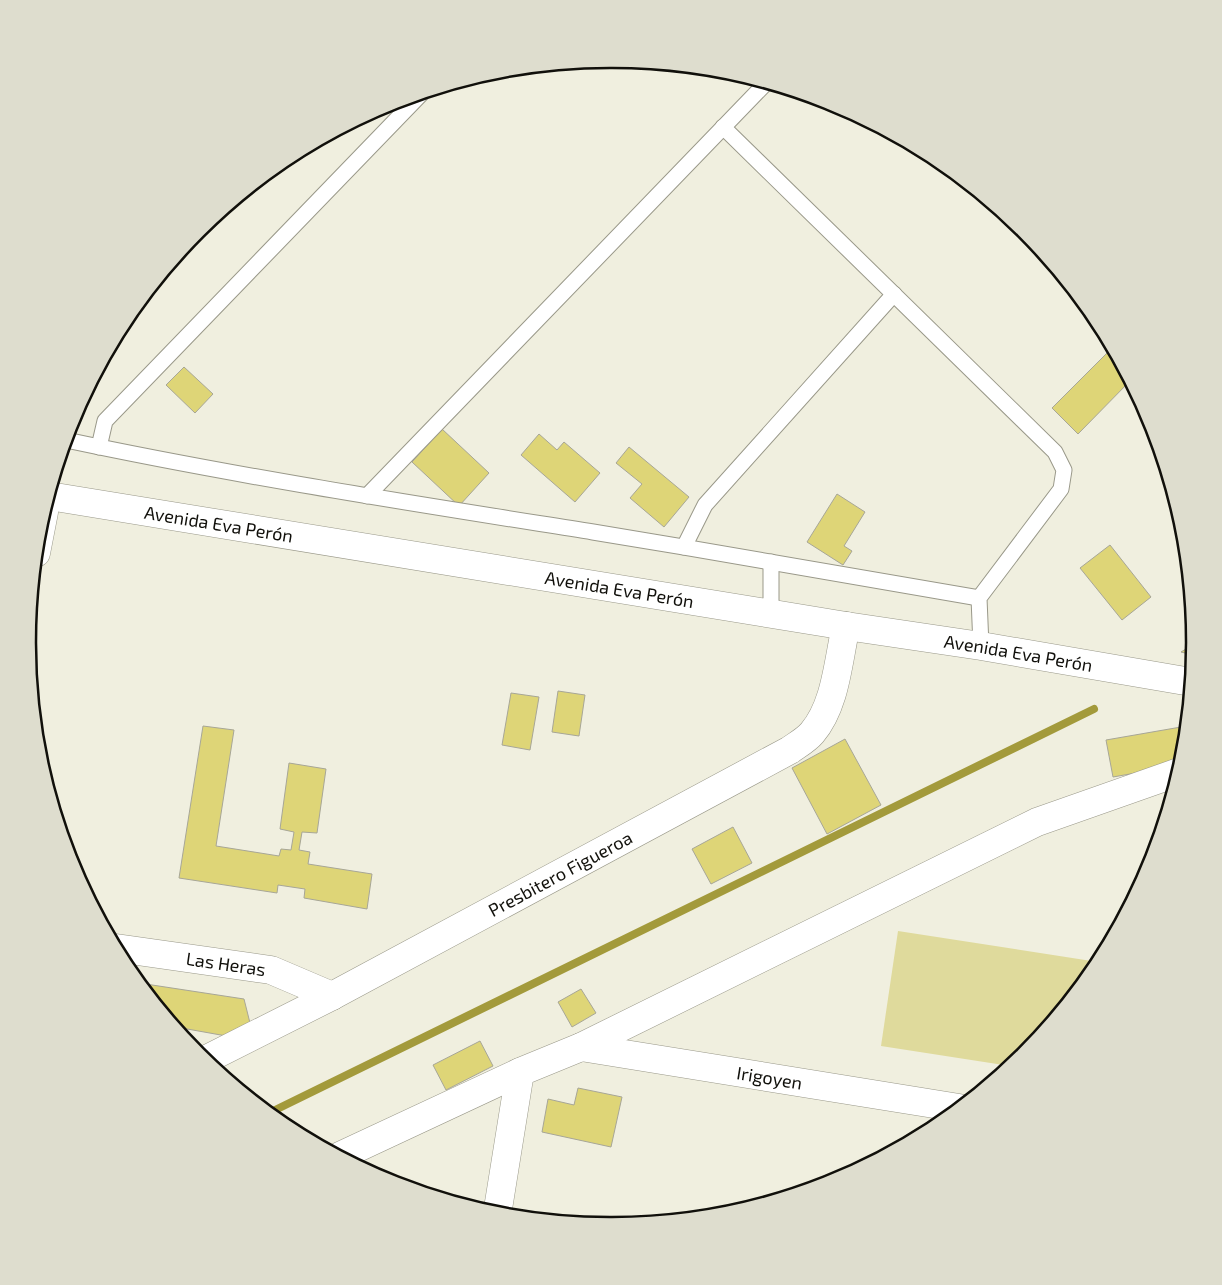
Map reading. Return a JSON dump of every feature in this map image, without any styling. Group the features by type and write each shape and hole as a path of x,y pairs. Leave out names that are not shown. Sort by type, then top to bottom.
{"street":[{"name":"Avenida Eva Perón","path":"55,497 846,626 981,646 1185,681"},
{"name":"Presbitero Figueroa","path":"212,1056 332,996 790,750 811,734 825,713 832,691 846,626"},
{"path":"347,1153 520,1072 581,1047 1037,822 1170,775"},
{"name":"Las Heras","path":"125,949 271,970 332,996"},
{"name":"Irigoyen","path":"581,1047 949,1106"},
{"path":"498,1206 520,1072"}],"lane":[{"path":"367,496 762,87"},
{"path":"99,447 105,421 412,104"},
{"path":"723,127 1055,452 1064,470 1061,489 979,598 981,646"},
{"path":"684,547 706,505 894,294"},
{"path":"73,441 367,496 684,547 979,598"},
{"path":"771,562 771,613"}],"shaded area":[{"path":"898,931 1090,961 1043,1021 1001,1065 881,1046"}],"building":[{"path":"1107,353 1125,386 1078,434 1052,408"},
{"path":"184,367 213,394 195,413 166,385"},
{"path":"442,429 489,473 459,506 412,462"},
{"path":"539,434 557,450 564,442 600,473 575,502 521,455"},
{"path":"629,447 689,497 664,527 630,498 642,484 616,463"},
{"path":"837,494 865,512 844,546 852,551 843,565 807,542"},
{"path":"1110,545 1151,597 1122,620 1080,568"},
{"path":"558,691 585,695 579,736 552,732"},
{"path":"511,693 539,697 530,750 502,745"},
{"path":"203,726 234,730 216,846 279,856 281,849 291,850 294,832 280,829 289,763 326,769 317,833 302,832 299,850 310,852 308,864 372,874 367,909 304,898 305,889 278,885 277,893 179,878"},
{"path":"1179,727 1172,767 1113,777 1106,740"},
{"path":"845,739 881,805 827,834 792,768"},
{"path":"733,827 752,863 711,884 692,849"},
{"path":"150,985 244,999 250,1023 232,1037 186,1029"},
{"path":"581,989 596,1013 572,1027 558,1002"},
{"path":"480,1041 493,1066 446,1090 433,1065"},
{"path":"578,1088 622,1097 611,1147 542,1132 548,1099 574,1105"}],"waterway":[{"path":"277,1109 1094,709"}]}
